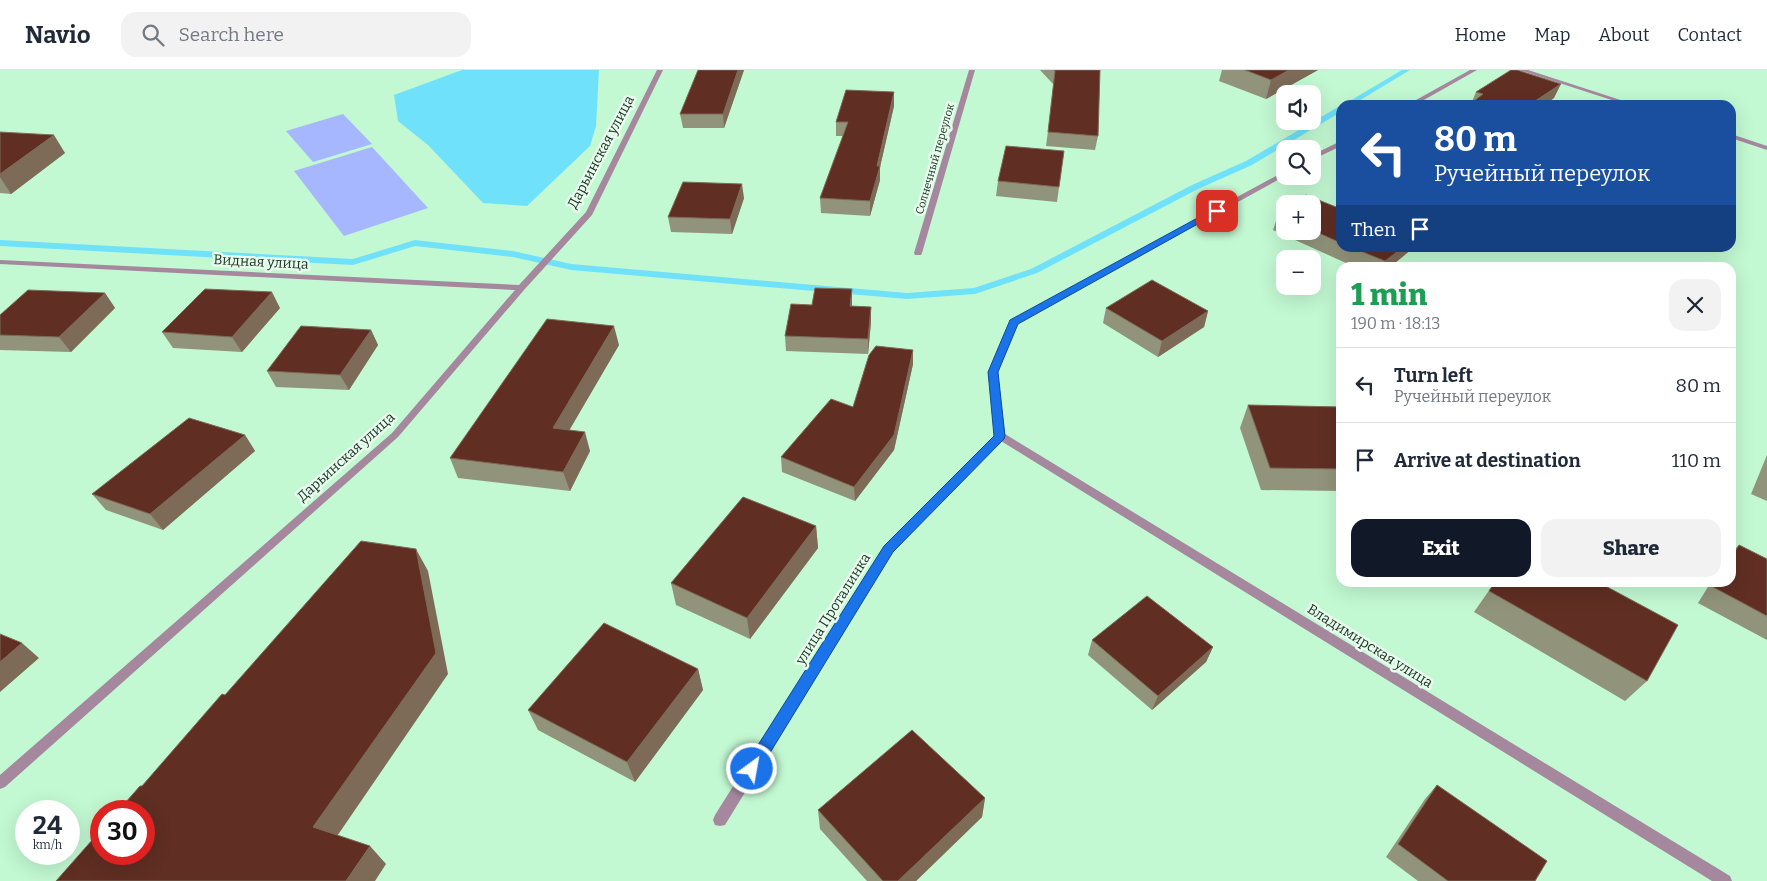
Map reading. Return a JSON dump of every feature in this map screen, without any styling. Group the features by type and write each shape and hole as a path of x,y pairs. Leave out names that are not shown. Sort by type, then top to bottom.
{"street":[{"name":"Дарьинская улица","path":"0,783 394,435 521,288 589,213 660,70"},
{"name":"Солнечный переулок","path":"918,254 972,70"},
{"path":"1419,100 1474,70"},
{"path":"1522,70 1617,100"},
{"path":"1736,138 1767,148"},
{"path":"1321,153 1336,146"},
{"path":"1000,436 993,372 1014,322 1276,179"},
{"name":"Видная улица","path":"0,262 521,288"},
{"name":"улица Проталинка","path":"720,820 888,549 1000,436"},
{"name":"Владимирская улица","path":"1000,436 1725,881"}],"shaded area":[{"path":"462,70 599,70 596,126 590,146 527,206 483,203 428,145 398,121 394,95"},
{"path":"343,114 372,144 313,162 286,131"},
{"path":"372,147 428,208 344,236 294,171"}],"building":[{"path":"698,70 738,70 723,114 680,114"},
{"path":"1054,70 1100,70 1098,136 1048,132"},
{"path":"1245,70 1289,70 1271,80"},
{"path":"1511,70 1517,70 1561,84 1537,100 1475,100 1483,94 1476,92"},
{"path":"846,90 894,92 877,166 880,166 870,201 820,198 848,122 836,122"},
{"path":"0,132 54,135 0,174"},
{"path":"1006,146 1064,151 1059,187 998,181"},
{"path":"683,182 742,184 730,219 668,217"},
{"path":"1321,201 1336,207 1336,241 1321,234"},
{"path":"1363,252 1397,252 1385,261"},
{"path":"1152,280 1208,311 1162,341 1106,308"},
{"path":"815,288 852,289 850,306 871,307 868,339 785,336 791,304 812,305"},
{"path":"205,289 272,292 232,337 162,332"},
{"path":"28,290 105,293 59,337 0,335 0,315"},
{"path":"547,319 614,326 553,428 585,432 563,472 450,458"},
{"path":"301,326 371,330 340,375 267,371"},
{"path":"876,346 913,350 894,435 854,487 781,457 831,399 853,407 869,355"},
{"path":"1248,405 1336,407 1336,469 1270,468"},
{"path":"189,418 245,435 150,514 92,494"},
{"path":"743,497 816,526 747,618 671,583"},
{"path":"361,541 416,549 436,653 313,827 370,846 346,881 56,881 70,865 80,865 80,854 90,842 90,865 155,865 155,800 128,800 222,694 225,695"},
{"path":"1739,545 1767,559 1767,616 1713,587 1736,587 1736,550"},
{"path":"1492,587 1607,587 1678,625 1647,681 1489,591"},
{"path":"1147,596 1213,647 1158,696 1092,640"},
{"path":"604,623 698,669 627,762 528,710"},
{"path":"0,634 22,643 0,662"},
{"path":"912,730 985,798 898,881 883,881 818,810"},
{"path":"1437,785 1547,861 1535,881 1448,881 1398,844"}],"waterway":[{"path":"1356,100 1407,70"},
{"path":"0,243 353,262 415,243 513,254 571,267 907,296 975,291 1034,271 1195,187 1249,163 1336,112"}],"route":[{"path":"752,769 888,549 1000,436 993,372 1014,322 1217,211"}]}
